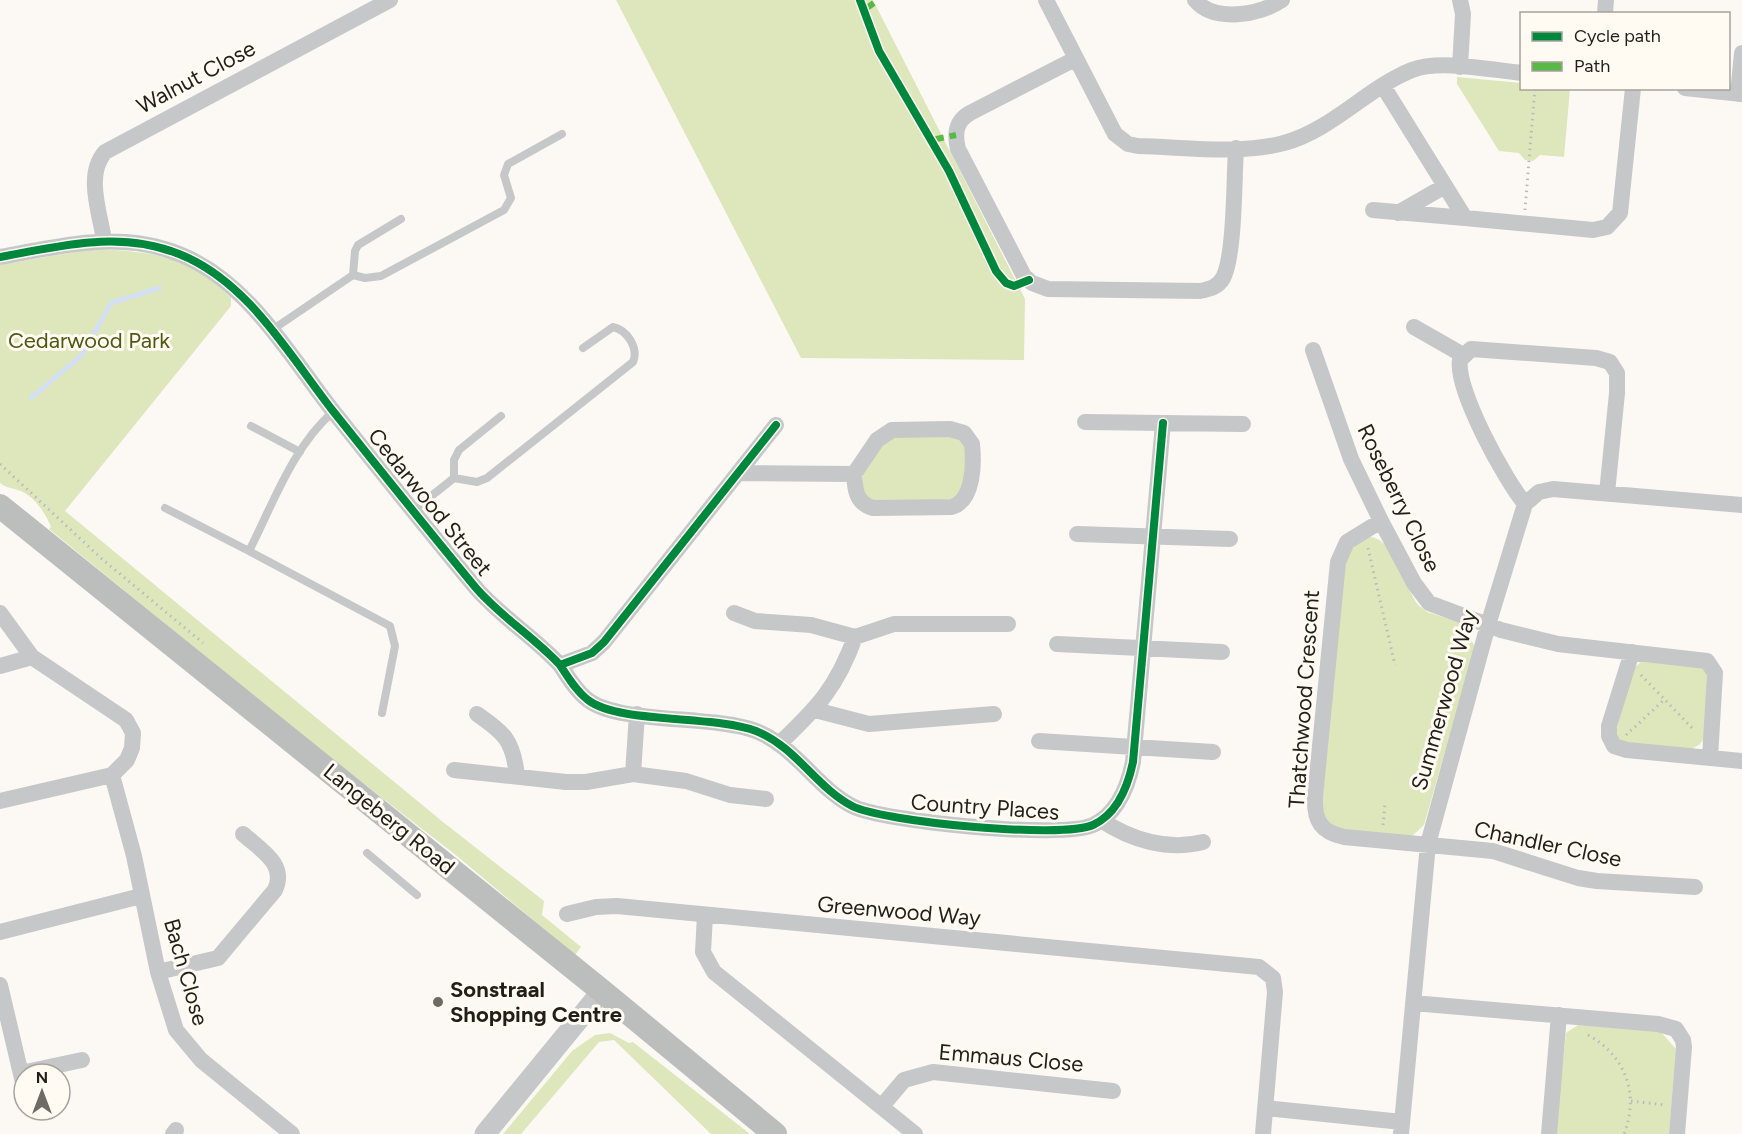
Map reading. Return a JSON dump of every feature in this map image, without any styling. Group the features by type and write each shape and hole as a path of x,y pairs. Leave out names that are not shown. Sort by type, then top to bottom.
{"main road":[{"name":"Langeberg Road","path":"0,506 602,990 775,1134"}],"street":[{"name":"Walnut Close","path":"104,240 95,175 98,163 105,153 390,0"},
{"path":"1046,0 1108,123 1121,140 1138,146 1236,148 1265,146 1294,140 1383,86 1420,68 1460,67 1520,73"},
{"path":"1195,0 1203,8 1222,13 1261,11 1282,0"},
{"path":"1460,0 1463,24 1460,67"},
{"path":"1703,90 1740,94 1742,52"},
{"path":"1075,59 970,113 964,117 956,131 958,149 1024,276 1032,283 1060,290 1200,291 1213,288 1223,279 1228,260 1236,148"},
{"path":"1383,86 1465,218"},
{"path":"1372,210 1593,230 1607,227 1617,219 1622,206 1633,90"},
{"path":"1398,213 1445,186"},
{"name":"Cedarwood Street","path":"0,257 104,240 143,243 196,262 237,291 272,330 334,411 493,607 560,665 579,692 596,705 605,708"},
{"path":"1414,327 1463,355"},
{"path":"1607,493 1617,393 1617,374 1610,362 1596,358 1484,348 1471,349 1463,355 1459,366 1460,375 1471,406 1506,478 1525,504 1539,492 1548,489 1742,505"},
{"name":"Roseberry Close","path":"1313,350 1351,459 1414,583 1429,603 1439,609 1501,630 1558,644 1630,657 1703,660 1709,663 1715,673 1711,752"},
{"path":"1085,422 1243,424"},
{"path":"1163,423 1131,775 1124,793 1101,820 1130,836 1147,841 1181,846 1203,842"},
{"path":"560,665 598,648 776,425"},
{"path":"950,429 964,434 972,444 969,488 964,500 952,507 873,508 866,506 856,492 854,474 877,440 892,430 950,429"},
{"path":"739,472 854,474"},
{"name":"Summerwood Way","path":"1402,1128 1428,844 1488,625 1525,504"},
{"name":"Thatchwood Crescent","path":"1381,521 1347,542 1338,562 1314,809 1319,823 1329,832 1428,844"},
{"path":"1077,534 1230,539"},
{"path":"734,612 755,621 811,625 855,637 894,624 1008,624"},
{"path":"0,613 32,657 115,711 131,726 133,742 130,754 112,775 0,801"},
{"path":"780,743 815,710 842,672 855,637"},
{"path":"1057,644 1222,652"},
{"path":"0,666 32,657"},
{"path":"1630,657 1609,726 1609,736 1614,746 1627,750 1711,752 1742,761"},
{"name":"Country Places","path":"605,708 741,727 780,743 849,804 879,816 1052,832 1082,829 1101,820"},
{"path":"815,710 856,721 881,724 994,714"},
{"path":"477,714 504,733 515,756 517,776"},
{"path":"633,774 637,714"},
{"path":"1039,741 1213,752"},
{"path":"454,770 586,782 633,774 686,781 730,795 766,799"},
{"name":"Bach Close","path":"112,775 158,972 176,1030 187,1047 292,1134"},
{"path":"158,972 218,958 275,890 279,876 277,865 243,834"},
{"name":"Chandler Close","path":"1428,844 1493,851 1578,878 1614,884 1695,887"},
{"path":"0,932 141,896"},
{"name":"Greenwood Way","path":"567,914 596,907 617,906 1259,967 1273,978 1275,992 1263,1134"},
{"path":"705,915 704,952 714,972 915,1134"},
{"path":"0,985 19,1062"},
{"path":"485,1134 602,990"},
{"path":"1413,1003 1558,1021 1658,1024 1676,1029 1683,1040 1684,1047 1677,1134"},
{"path":"1549,1134 1558,1021"},
{"path":"72,1063 82,1060"},
{"name":"Emmaus Close","path":"882,1106 904,1080 933,1072 1113,1091"},
{"path":"1265,1108 1402,1128"}],"lane":[{"path":"272,330 353,275 365,278 381,276 504,210 511,198 504,175 508,164 562,134"},
{"path":"353,275 355,251 358,245 401,219"},
{"path":"415,509 454,478 477,482 487,478 633,362 636,352 634,345 621,329 613,327 583,348"},
{"path":"249,551 314,428 334,411"},
{"path":"454,478 454,460 459,450 501,416"},
{"path":"251,426 300,452"},
{"path":"165,508 390,626 395,646 382,713"},
{"path":"368,853 417,895"}],"path":[{"path":"1523,224 1535,90"},
{"path":"25,501 32,494"},
{"path":"1360,533 1367,544 1395,665"},
{"path":"1630,657 1711,752"},
{"path":"1614,746 1665,699"},
{"path":"1382,840 1385,803"},
{"path":"1558,1021 1582,1032 1612,1053 1627,1075 1630,1101 1624,1134"},
{"path":"1630,1101 1679,1106"}],"green space":[{"path":"616,0 873,0 1025,299 1024,360 801,358"},
{"path":"1457,77 1520,83 1520,90 1570,90 1564,157 1540,155 1533,161 1525,160 1519,153 1499,151 1457,84"},
{"name":"Cedarwood Park","path":"91,249 132,251 182,264 198,272 231,297 231,306 65,511 443,822 544,901 542,915 581,947 575,955 457,856 310,742 49,529 51,527 46,517 32,499 23,492 0,483 0,265"},
{"path":"888,437 954,437 963,441 965,470 963,486 958,499 872,503 861,495 863,470"},
{"path":"1368,537 1385,544 1398,564 1418,605 1427,612 1462,623 1475,647 1424,825 1412,836 1335,830 1321,816 1344,563 1349,550"},
{"path":"1642,661 1696,664 1707,670 1705,738 1699,745 1691,749 1625,744 1615,735 1634,668"},
{"path":"1578,1025 1660,1031 1676,1049 1669,1134 1555,1134 1566,1033"},
{"path":"610,1033 629,1043 633,1042 750,1134 711,1134 614,1040 599,1042 521,1134 503,1134 572,1051 595,1035"}],"waterway":[{"path":"31,398 82,355 111,303 159,288"}],"marked path":[{"path":"864,10 878,0"},
{"path":"932,140 956,135"}],"cycle path":[{"path":"860,0 879,51 949,171 996,271 1006,283 1014,286 1029,280"},
{"path":"0,257 90,242 134,243 179,254 204,266 226,282 246,301 283,344 333,411 476,588 560,665 592,653 604,642 776,425"},
{"path":"560,665 572,684 588,700 602,708 621,713 738,726 756,731 783,747 839,798 852,806 870,812 898,818 972,827 1047,830 1075,829 1093,825 1115,807 1128,780 1133,762 1163,423"}],"place":[{"name":"Sonstraal Shopping Centre","path":"438,1002"}]}
